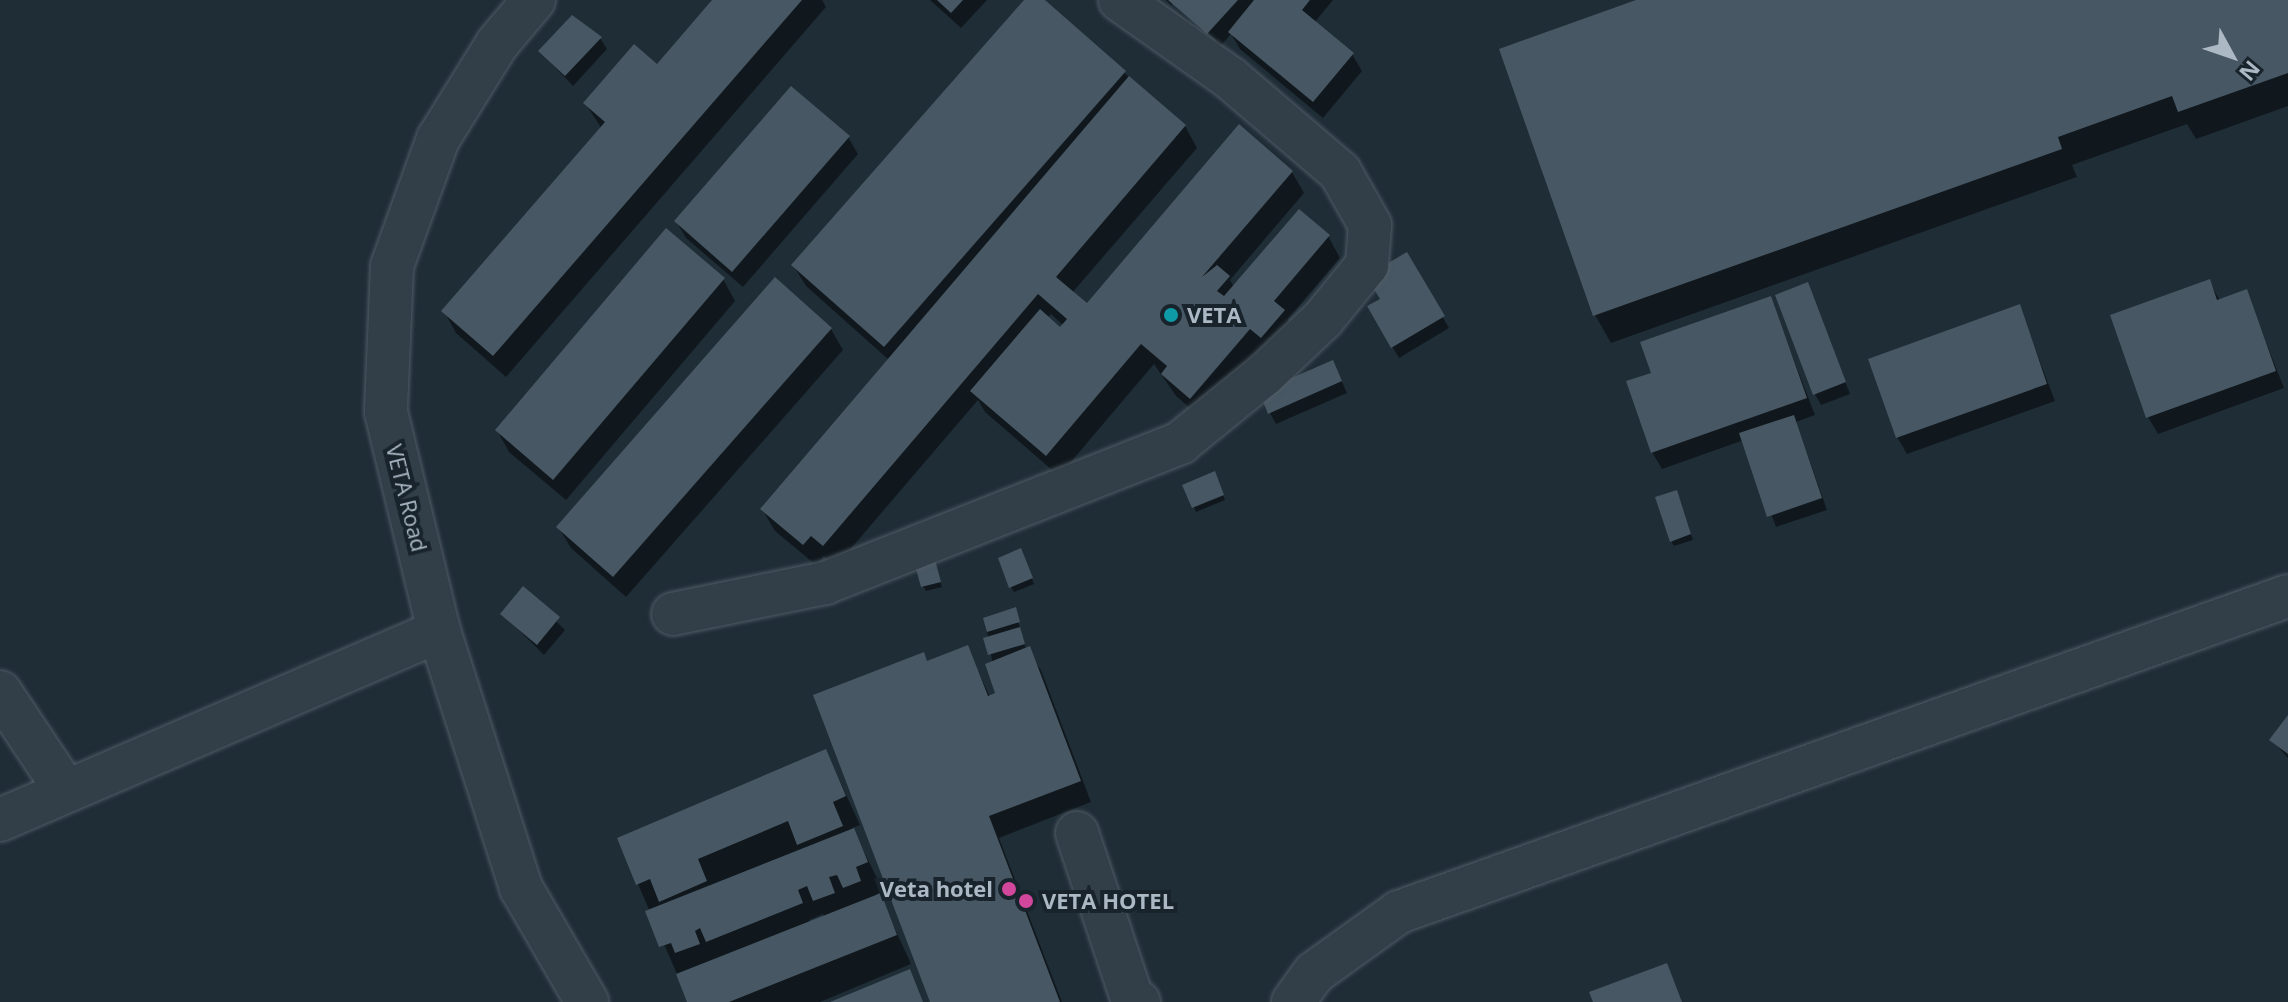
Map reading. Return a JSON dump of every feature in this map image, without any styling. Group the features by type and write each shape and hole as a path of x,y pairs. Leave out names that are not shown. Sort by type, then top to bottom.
{"street":[{"name":"VETA Road","path":"534,0 497,44 438,139 392,266 386,412 439,631 521,888 587,1002"},
{"path":"673,614 825,583 1180,443 1265,374 1323,319 1367,265 1370,225 1340,172 1230,78 1120,0"},
{"path":"1293,1002 1314,973 1399,912 2288,596"},
{"path":"0,820 64,788 439,631"},
{"path":"0,692 64,788"},
{"path":"1077,833 1132,998 1139,1002"}],"building":[{"path":"712,0 802,0 493,356 441,311 605,122 583,103 634,44 657,64"},
{"path":"937,0 963,0 951,13"},
{"path":"1024,0 1045,0 1126,71 884,347 791,265"},
{"path":"1168,0 1238,0 1207,34"},
{"path":"1254,0 1310,0 1302,10 1354,53 1313,102 1228,32"},
{"path":"1636,0 2288,0 2288,73 2178,112 2172,96 2058,137 2062,149 1593,316 1499,49"},
{"path":"572,15 602,37 565,76 538,51"},
{"name":"VETA","path":"1129,76 1186,125 1056,277 1087,303 1239,124 1293,171 1202,277 1217,265 1230,276 1217,291 1224,296 1299,209 1330,235 1274,301 1285,310 1261,338 1250,329 1190,399 1161,374 1167,366 1141,344 1046,456 970,391 1040,309 1060,327 1067,319 1038,294 823,546 811,536 803,545 760,509"},
{"path":"791,86 850,136 732,272 674,221"},
{"path":"666,228 725,278 553,480 495,430"},
{"path":"1407,252 1445,316 1391,348 1367,306 1380,299 1366,276"},
{"path":"775,277 832,328 613,577 556,527"},
{"path":"2210,279 2217,300 2247,289 2276,371 2146,418 2110,315"},
{"path":"1808,282 1846,382 1813,395 1775,295"},
{"path":"1771,296 1807,398 1651,453 1626,381 1651,373 1640,342"},
{"path":"2020,304 2047,384 1896,438 1868,359"},
{"path":"1333,360 1342,381 1268,414 1259,392"},
{"path":"1794,415 1822,498 1767,517 1739,433"},
{"path":"1215,471 1224,495 1192,508 1182,485"},
{"path":"1677,490 1691,534 1670,542 1655,497"},
{"path":"1021,548 1033,578 1009,588 998,558"},
{"path":"934,556 941,582 921,587 914,562"},
{"path":"523,586 560,617 537,645 500,614"},
{"path":"1016,607 1020,622 987,632 983,618"},
{"path":"1020,627 1025,644 988,655 983,638"},
{"path":"968,645 988,696 995,693 985,664 1030,646 1081,781 989,816 1060,1002 930,1002 813,695 924,652 927,661"},
{"path":"2288,715 2288,754 2269,740"},
{"path":"826,749 846,796 833,802 843,826 797,845 788,821 698,859 707,881 659,902 650,879 636,885 617,838"},
{"path":"854,828 868,862 856,867 861,881 843,888 837,875 829,877 835,893 813,901 807,886 798,890 803,903 706,942 700,928 695,931 700,944 675,953 671,943 659,947 645,911"},
{"path":"881,893 897,935 729,1002 687,1002 676,974"},
{"path":"1667,963 1682,1002 1593,1002 1589,992"},
{"path":"910,969 923,1002 830,1002"}],"place":[{"name":"VETA","path":"1171,315"},
{"name":"Veta hotel","path":"1009,889"},
{"name":"VETA HOTEL","path":"1026,901"}]}
